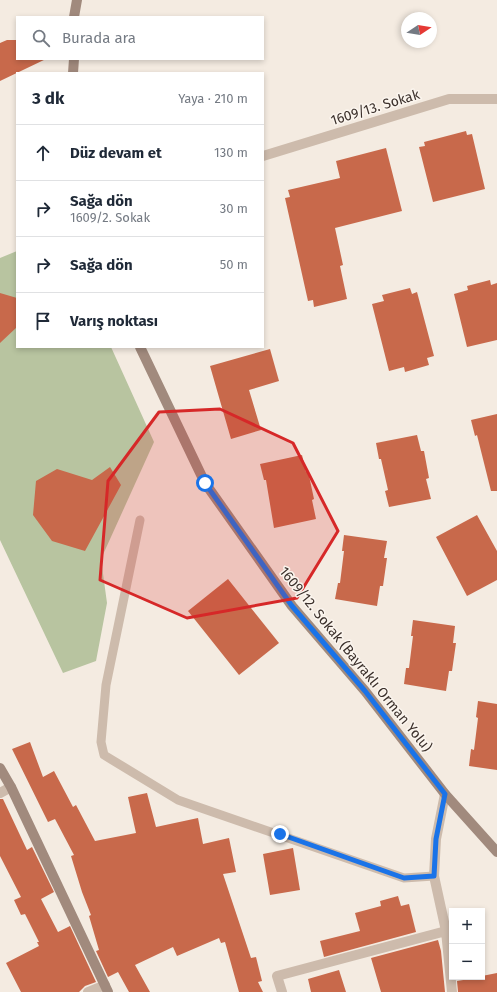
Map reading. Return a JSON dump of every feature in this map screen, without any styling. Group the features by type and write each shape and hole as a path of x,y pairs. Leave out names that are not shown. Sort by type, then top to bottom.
{"main road":[{"path":"74,16 77,0"},
{"path":"74,60 74,72"},
{"name":"1609/12. Sokak (Bayraklı Orman Yolu)","path":"140,348 205,483 292,606 365,691 445,794 497,852"},
{"path":"0,768 11,787 106,989"}],"street":[{"name":"1609/13. Sokak","path":"264,156 449,99 497,99"},
{"path":"0,793 11,787"},
{"path":"445,794 436,839 434,876 446,931 452,992"},
{"path":"282,992 277,976 446,931"},
{"path":"88,992 106,989"}],"lane":[{"path":"140,520 106,686 101,742 104,755 178,800 404,878 434,876"}],"highlighted area":[{"path":"220,409 293,443 338,531 297,598 187,618 100,580 108,481 159,412"}],"green space":[{"path":"16,251 16,348 111,348 154,442 101,559 107,603 96,661 63,673 0,540 0,258"}],"building":[{"path":"7,40 16,40 16,60 44,60 16,72 0,81 0,43"},
{"path":"466,131 467,135 472,134 485,189 433,202 419,147 425,146 424,142"},
{"path":"386,148 402,211 335,228 343,265 340,266 347,299 314,307 313,300 308,301 285,198 290,197 288,190 340,178 336,161"},
{"path":"490,280 491,285 497,283 497,340 467,347 454,294 468,290 467,286"},
{"path":"410,288 412,294 417,292 434,356 427,358 429,365 405,372 404,367 389,371 372,304 384,301 382,295"},
{"path":"0,293 16,298 16,328 0,343"},
{"path":"270,349 279,381 249,390 261,430 231,439 210,366"},
{"path":"497,414 497,491 491,491 477,435 475,436 471,420"},
{"path":"417,435 421,451 424,451 429,478 426,479 431,499 389,507 385,491 388,490 376,443"},
{"path":"302,455 306,472 308,471 314,499 312,500 316,519 274,528 266,480 264,480 260,464"},
{"path":"110,467 121,485 85,551 52,541 33,515 36,481 57,469 92,480"},
{"path":"477,515 497,551 497,580 467,596 436,537"},
{"path":"344,535 387,541 384,558 387,558 383,586 380,586 377,606 335,599 338,583 340,583 344,551 342,551"},
{"path":"228,579 279,643 239,675 188,611"},
{"path":"413,620 455,626 453,643 456,643 452,671 449,671 446,691 404,684 406,668 409,668 413,636 411,636"},
{"path":"478,701 497,704 497,770 469,766 471,749 474,750 478,718 476,717"},
{"path":"30,742 43,777 54,771 73,807 76,805 95,841 136,833 128,797 147,793 156,827 198,818 203,844 229,838 236,872 223,874 251,958 256,957 262,981 258,982 263,992 239,992 225,942 221,943 219,938 177,956 173,947 135,965 150,992 129,992 118,972 108,977 96,951 99,950 89,916 91,915 71,856 74,855 55,819 48,822 12,749"},
{"path":"0,799 3,799 27,850 32,847 54,892 41,899 58,932 70,926 96,982 85,986 79,992 21,992 6,963 39,946 37,942 39,942 25,914 21,915 14,900 21,897 0,856"},
{"path":"293,848 300,890 270,895 263,854"},
{"path":"398,896 401,906 409,904 416,932 324,957 320,941 360,931 355,913 381,906 380,901"},
{"path":"438,940 441,951 445,992 381,992 371,958"},
{"path":"339,970 346,992 311,992 308,979"},
{"path":"497,973 497,992 458,992 457,981 485,980 485,975"}],"route":[{"path":"205,483 292,606 365,691 445,794 436,839 434,876 404,878 280,834"}]}
